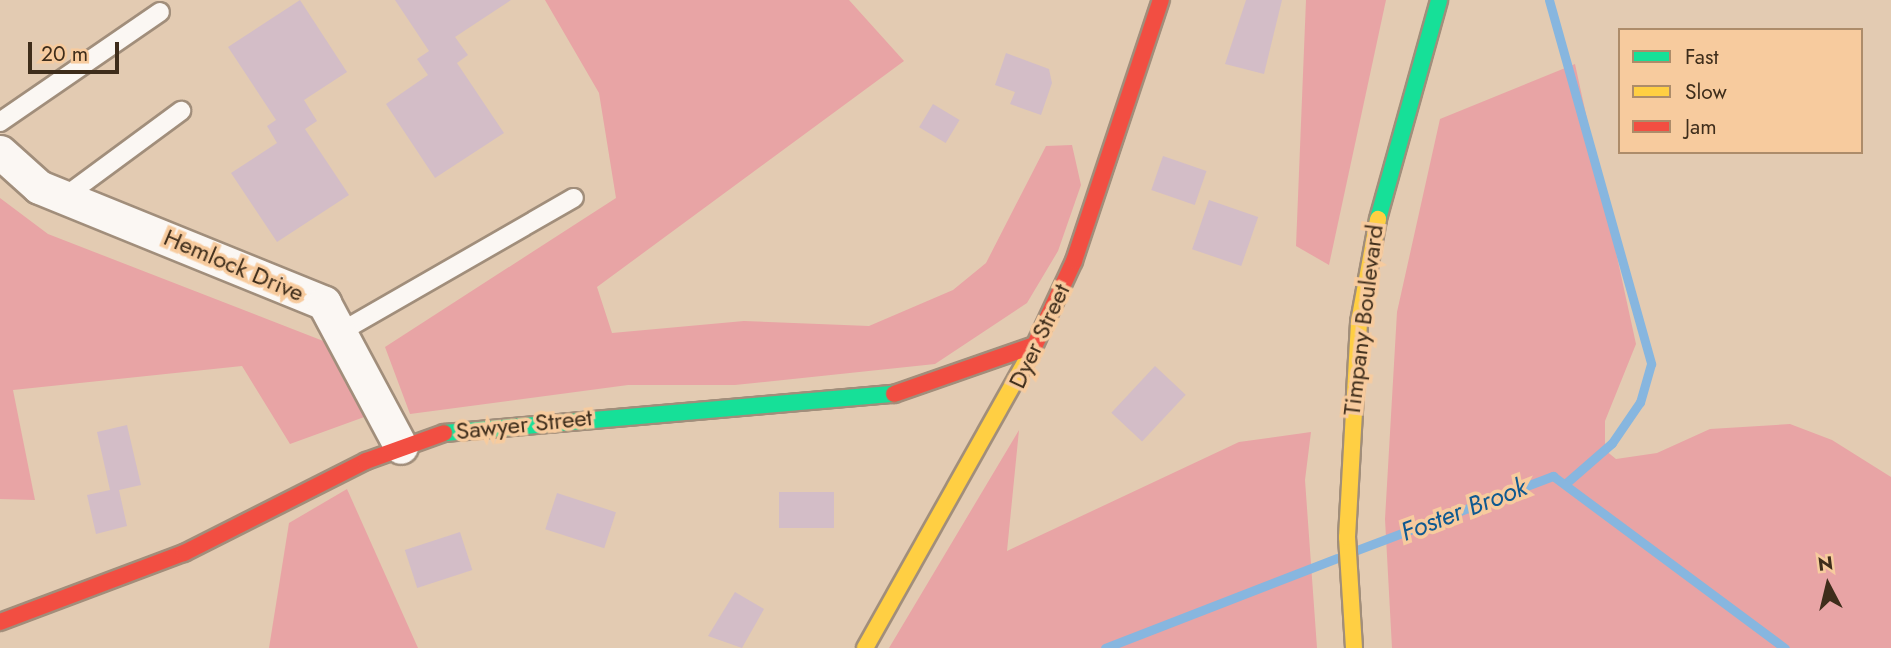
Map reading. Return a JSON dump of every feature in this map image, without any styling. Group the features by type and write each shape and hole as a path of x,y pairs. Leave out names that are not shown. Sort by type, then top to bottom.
{"street":[{"name":"Dyer Street","path":"865,648 1035,345 1074,261 1161,0"},
{"name":"Timpany Boulevard","path":"1354,648 1347,537 1350,414 1364,282 1394,139 1439,0"},
{"name":"Hemlock Drive","path":"0,152 39,187 68,195 324,303 344,330 401,447"},
{"name":"Sawyer Street","path":"0,622 184,552 401,447 498,423 791,407 899,394 1035,345"}],"lane":[{"path":"0,122 160,12"},
{"path":"68,195 181,111"},
{"path":"344,330 574,198"}],"shaded area":[{"path":"545,0 849,0 904,61 597,287 612,333 744,321 869,326 953,290 986,263 1046,146 1072,145 1081,185 1058,251 1027,303 935,364 735,385 628,385 410,414 385,347 616,198 599,93"},
{"path":"1306,0 1386,0 1329,265 1296,246"},
{"path":"1575,64 1636,344 1605,421 1605,450 1616,459 1657,453 1710,429 1790,424 1832,440 1891,477 1891,648 1392,648 1385,519 1397,312 1440,119"},
{"path":"0,198 48,234 331,344 367,416 290,444 242,366 13,390 35,500 0,499"},
{"path":"1019,430 1007,551 1239,442 1311,432 1305,480 1317,648 889,648"},
{"path":"347,489 418,648 269,648 289,523"}],"building":[{"path":"300,0 347,72 304,100 317,121 305,129 349,195 277,242 231,173 277,143 267,126 276,120 228,47"},
{"path":"395,0 511,0 455,37 468,55 457,63 504,133 435,178 386,104 428,75 417,59 429,51"},
{"path":"1246,0 1282,0 1264,74 1225,64"},
{"path":"1006,53 1049,69 1052,83 1041,115 1010,104 1015,92 995,85"},
{"path":"933,104 960,120 946,143 919,127"},
{"path":"1163,156 1206,171 1195,205 1151,190"},
{"path":"1209,200 1258,217 1241,266 1192,249"},
{"path":"1155,366 1186,395 1142,441 1111,413"},
{"path":"127,425 141,485 119,490 127,526 96,534 87,495 110,490 97,432"},
{"path":"779,492 834,492 834,528 779,528"},
{"path":"557,493 616,512 604,548 545,529"},
{"path":"460,532 472,570 417,588 405,550"},
{"path":"735,592 764,609 742,648 708,636"}],"waterway":[{"path":"1549,0 1651,364 1640,402 1612,443 1565,484"},
{"name":"Foster Brook","path":"1357,550 1553,476 1785,648"},
{"name":"Foster Brook","path":"1105,648 1337,558"}],"traffic: fast":[{"path":"1378,219 1439,0"},
{"path":"444,433 894,394"}],"traffic: slow":[{"path":"1354,648 1347,537 1359,322 1378,219"},
{"path":"865,648 1032,351"}],"traffic: jam":[{"path":"1032,351 1074,261 1161,0"},
{"path":"894,394 1035,345"},
{"path":"0,622 184,553 366,461 444,433"}]}
